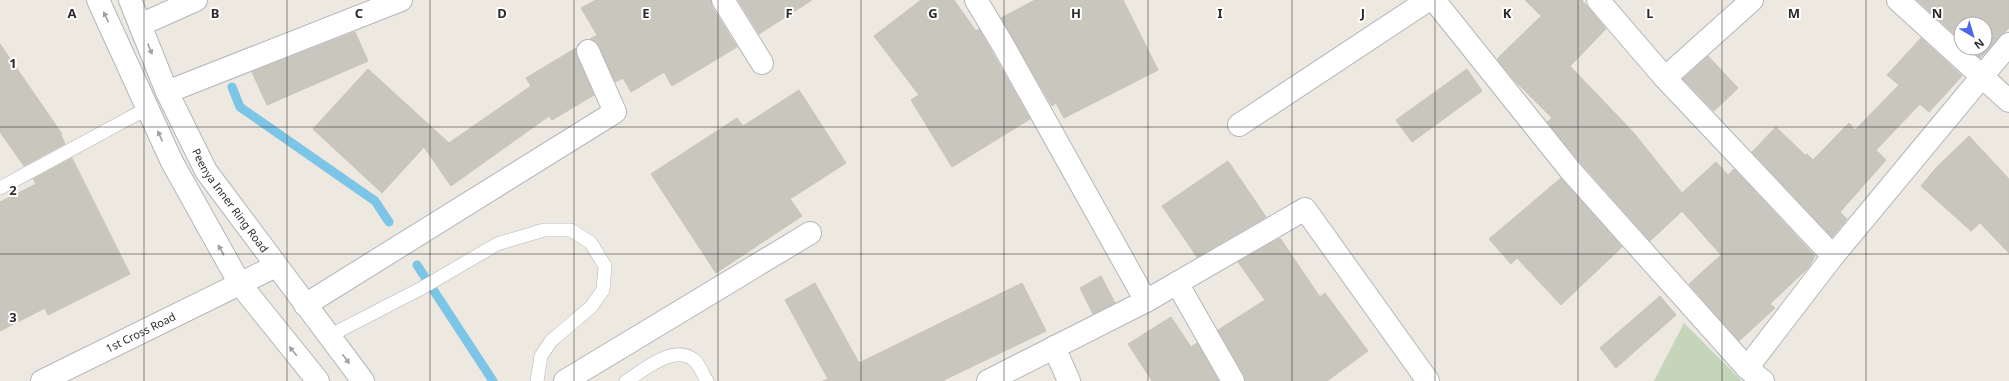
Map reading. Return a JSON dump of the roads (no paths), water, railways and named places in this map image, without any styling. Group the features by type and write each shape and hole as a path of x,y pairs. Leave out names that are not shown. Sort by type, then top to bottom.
{"street":[{"path":"98,0 172,162 240,284 318,381"},
{"name":"Peenya Inner Ring Road","path":"130,0 167,92 206,171 304,305 363,381"},
{"path":"140,24 196,0"},
{"path":"167,92 401,0"},
{"path":"723,0 762,63"},
{"path":"976,0 1004,45 1146,301"},
{"path":"1239,125 1428,0"},
{"path":"1434,0 1570,170 1755,374 1833,256 2009,44"},
{"path":"1598,0 1665,78 1833,256"},
{"path":"1665,78 1752,0"},
{"path":"1898,0 2009,101"},
{"path":"304,305 615,112 588,51"},
{"path":"988,381 1146,301 1305,209 1428,381"},
{"path":"564,381 810,233"},
{"name":"1st Cross Road","path":"42,381 276,266"},
{"path":"1177,283 1233,381"},
{"path":"1054,348 1069,381"}],"lane":[{"path":"0,188 148,108"},
{"path":"329,336 422,288 497,244 544,230 570,230 591,243 605,266 603,290 591,307 551,341 541,356 537,381"},
{"path":"626,381 669,356 685,354 695,361 707,381"}],"waterway":[{"path":"232,87 240,107 375,201 389,222"},
{"path":"417,265 493,381"}]}
